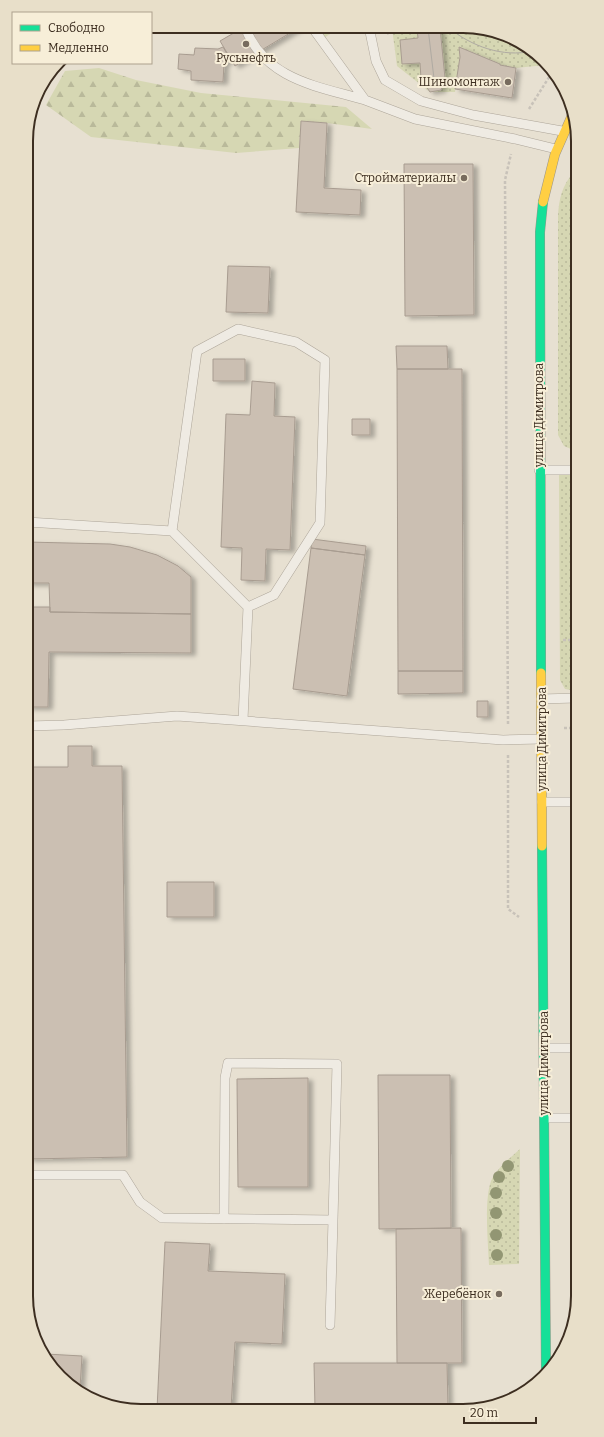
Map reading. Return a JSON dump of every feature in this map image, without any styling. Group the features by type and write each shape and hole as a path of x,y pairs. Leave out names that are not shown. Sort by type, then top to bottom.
{"main road":[{"name":"улица Димитрова","path":"546,1365 539,470 541,205 545,183 556,149 562,131 569,120"}],"lane":[{"path":"248,33 254,44 265,58 279,71 301,82 365,100 415,119 515,139 556,149"},
{"path":"316,33 365,100"},
{"path":"369,33 376,61 385,80 421,102 473,115 562,131"},
{"path":"172,531 197,351 238,329 296,342 325,360 320,523 274,595 248,607"},
{"path":"539,470 571,470"},
{"path":"33,522 172,531 248,607 243,720"},
{"path":"541,699 571,699"},
{"path":"33,726 64,725 177,716 503,740 542,739"},
{"path":"542,802 571,802"},
{"path":"544,1048 571,1048"},
{"path":"224,1219 225,1078 228,1063 337,1064 330,1325"},
{"path":"544,1118 571,1118"},
{"path":"33,1175 123,1175 140,1202 162,1218 333,1220"}],"path":[{"path":"560,640 571,640"}],"green space":[{"path":"321,33 331,33 324,38"},
{"path":"393,33 470,33 484,35 511,44 523,51 540,66 516,68 500,65 459,47 460,57 455,92 430,92 397,66"},
{"path":"99,68 136,80 201,93 346,107 372,129 301,121 299,148 236,153 91,137 46,105 65,71"},
{"path":"571,176 571,449 564,446 558,435 558,216 562,192"},
{"path":"559,475 571,475 571,690 565,689 560,680"},
{"path":"520,1149 519,1264 489,1265 487,1210 491,1181 500,1168"}],"building":[{"name":"Русьнефть","path":"234,33 290,33 235,66 220,41"},
{"path":"418,33 440,33 445,78 441,90 430,92 421,79 420,63 402,64 400,40 418,38"},
{"path":"223,47 230,59 224,64 223,82 191,80 191,71 178,69 179,54 194,55 195,48 218,49"},
{"path":"459,47 500,65 516,68 512,98 455,89 460,57"},
{"path":"301,121 327,123 324,188 361,190 360,215 296,212"},
{"path":"404,164 473,164 474,315 405,316"},
{"path":"228,266 270,267 268,313 226,312"},
{"path":"396,346 447,346 448,369 397,369"},
{"path":"213,359 245,359 245,381 213,381"},
{"path":"397,369 462,369 463,671 398,671"},
{"path":"252,381 275,383 274,416 295,417 290,550 266,549 265,581 241,580 242,548 221,547 226,414 250,415"},
{"path":"352,419 370,419 370,435 352,435"},
{"path":"312,539 366,546 365,555 311,548"},
{"path":"33,542 110,544 130,547 157,555 178,566 191,577 191,614 50,612 49,583 33,583"},
{"path":"311,548 365,555 347,696 293,689"},
{"path":"33,607 50,607 50,612 191,614 191,653 49,652 48,707 33,707"},
{"path":"398,671 463,671 463,693 398,694"},
{"path":"477,701 488,701 488,717 477,717"},
{"path":"68,746 92,746 92,766 122,766 127,1157 33,1159 33,767 68,767"},
{"path":"167,882 214,882 214,917 167,917"},
{"path":"378,1075 450,1075 451,1228 379,1229"},
{"path":"308,1078 308,1187 238,1187 237,1079"},
{"path":"461,1228 462,1363 397,1363 396,1229"},
{"path":"165,1242 210,1244 208,1271 285,1274 282,1344 235,1342 231,1404 157,1404"},
{"path":"50,1354 82,1356 80,1385 55,1362"},
{"path":"314,1363 447,1363 448,1404 315,1404"}],"tram line":[{"path":"429,33 435,87"},
{"path":"456,33 467,40 488,49 499,52 525,52"}],"traffic: fast":[{"path":"541,673 540,232 543,202"},
{"path":"542,846 546,1365"}],"traffic: slow":[{"path":"543,202 555,154 569,122"},
{"path":"541,673 542,846"}],"place":[{"name":"Русьнефть","path":"246,44"},
{"name":"Шиномонтаж","path":"508,82"},
{"name":"Стройматериалы","path":"464,178"},
{"name":"Жеребёнок","path":"499,1294"}]}
